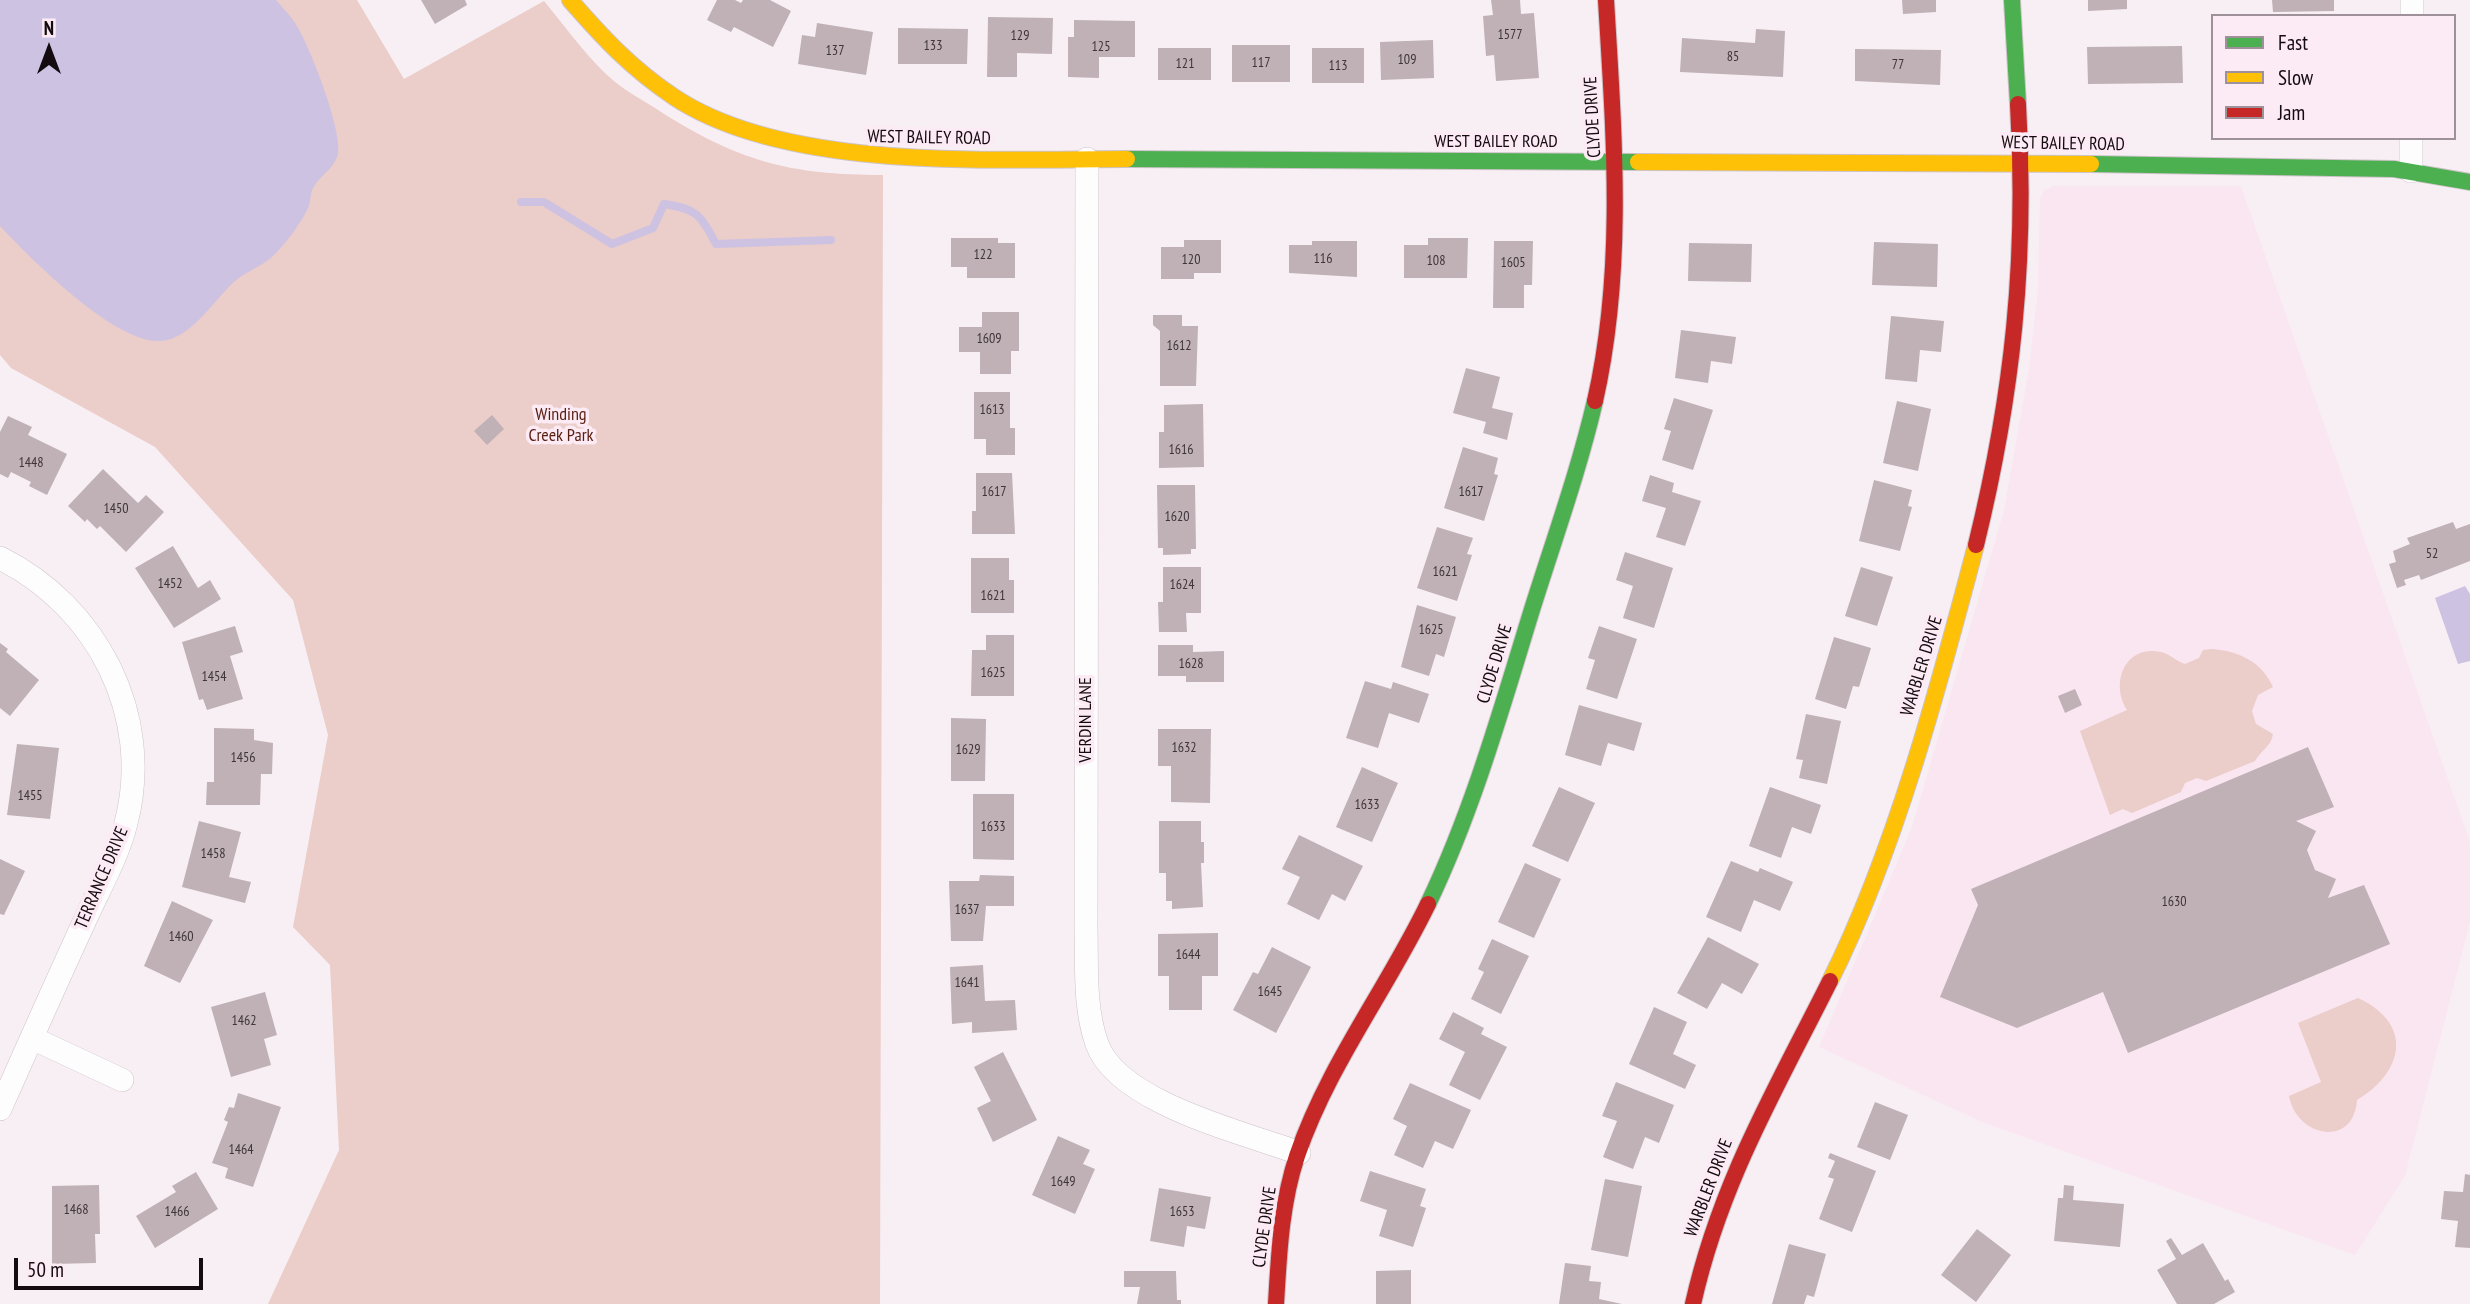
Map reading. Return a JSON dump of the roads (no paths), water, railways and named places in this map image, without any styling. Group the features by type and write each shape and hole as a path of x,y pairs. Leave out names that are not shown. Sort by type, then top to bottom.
{"street":[{"name":"WEST BAILEY ROAD","path":"570,0 607,44 657,85 712,117 762,135 817,149 871,156 2292,165 2411,171 2470,182"},
{"name":"CLYDE DRIVE","path":"1276,1304 1285,1201 1299,1153 1317,1109 1444,869 1484,764 1594,403 1605,348 1612,286 1615,161 1606,0"},
{"name":"WARBLER DRIVE","path":"1693,1304 1708,1241 1743,1149 1809,1024 1853,928 1914,758 1977,551 2001,446 2018,313 2020,163 2012,0"},
{"path":"2411,140 2411,171"},
{"name":"VERDIN LANE","path":"1087,159 1086,928 1092,1026 1105,1060 1119,1076 1191,1113 1299,1153"},
{"name":"TERRANCE DRIVE","path":"0,558 43,583 75,614 94,638 122,697 133,759 133,780 122,836 0,1109"},
{"path":"32,1038 122,1080"}],"waterway":[{"path":"521,202 544,202 612,244 653,228 664,204 691,211 701,219 716,244 831,240"}],"park label":[{"name":"Winding Creek Park","path":"561,425"}]}
